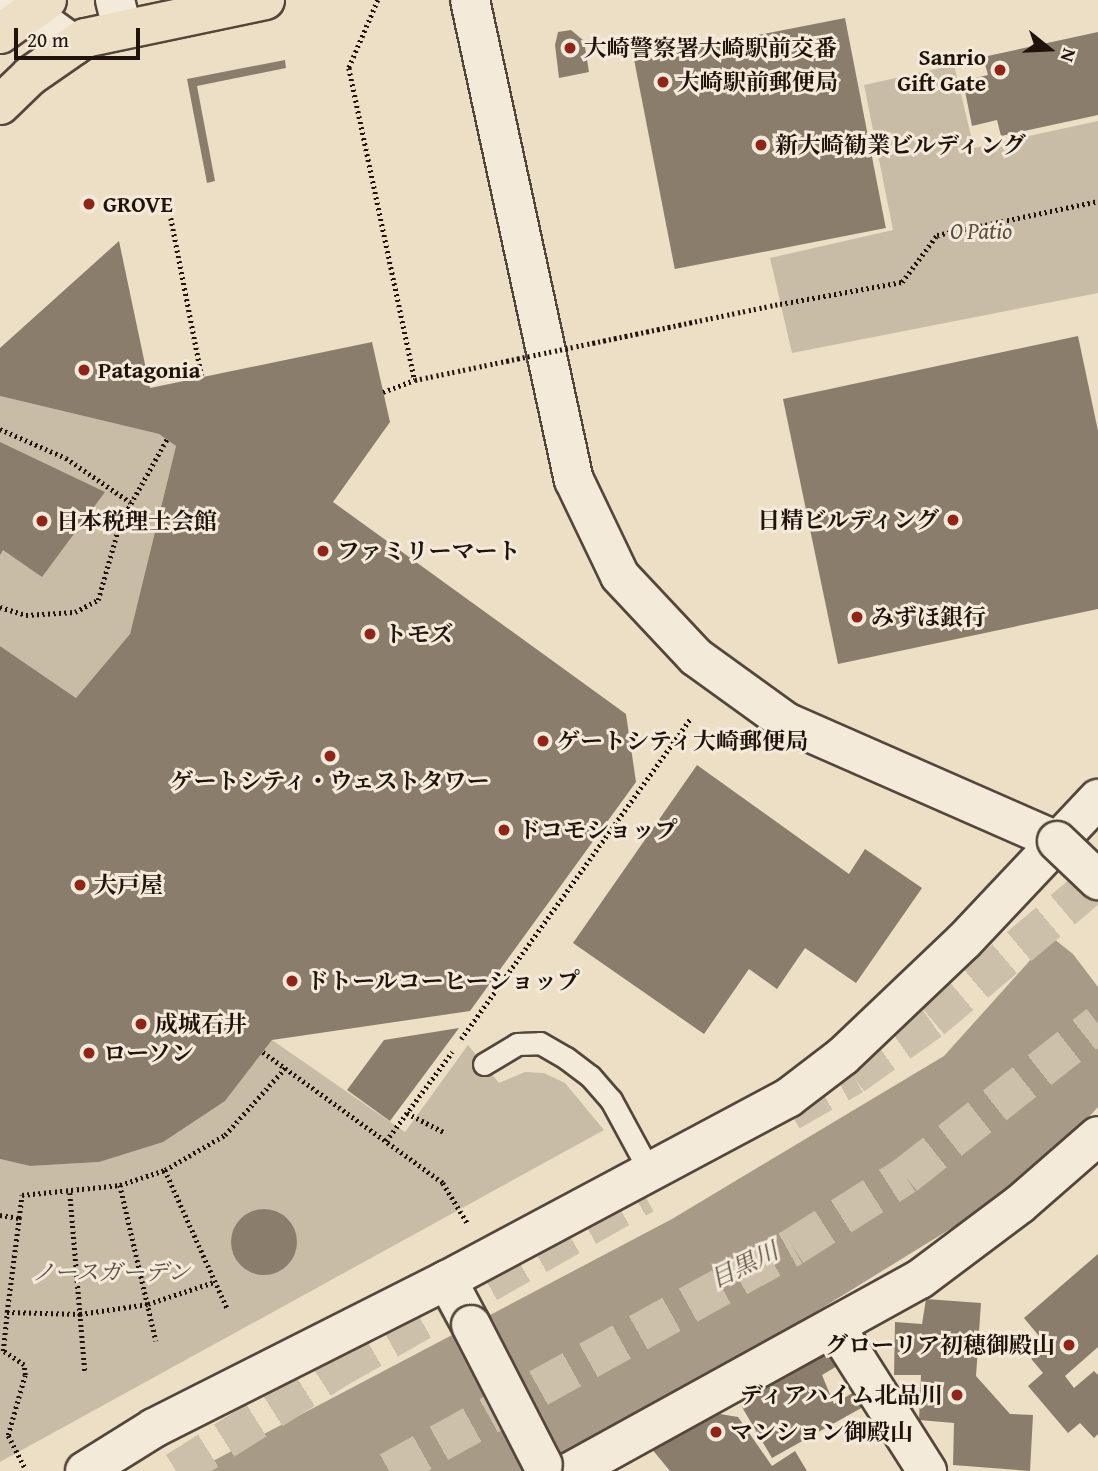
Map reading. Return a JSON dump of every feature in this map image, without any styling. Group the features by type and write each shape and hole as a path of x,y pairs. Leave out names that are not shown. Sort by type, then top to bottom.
{"main road":[{"path":"0,105 30,76 119,14 265,0"}],"street":[{"path":"470,0 574,480 620,576 696,657 786,722 1057,841 1098,880"},
{"path":"19,12 74,45"},
{"path":"85,1471 154,1427 447,1280 788,1098 843,1056 965,940 1098,799"},
{"path":"447,1280 554,1469 835,1326 920,1279 1020,1204 1098,1136"},
{"path":"835,1326 927,1471"}],"lane":[{"path":"484,1063 517,1044 540,1043 566,1058 590,1076 611,1100 650,1172"}],"path":[{"path":"379,0 349,68 415,380"},
{"path":"383,392 415,380 780,304 902,282 937,235 1098,201"},
{"path":"171,218 202,377"},
{"path":"0,429 66,458 130,502"},
{"path":"0,607 26,615 75,612 98,600 130,502 167,439"},
{"path":"386,1142 691,718"},
{"path":"264,1052 443,1183 470,1228"},
{"path":"24,1467 8,1435 24,1365 1,1351 22,1195 70,1193 120,1185 165,1170 226,1135 286,1067"},
{"path":"407,1113 444,1132"},
{"path":"165,1170 227,1308"},
{"path":"120,1185 156,1341"},
{"path":"70,1193 85,1372"},
{"path":"0,1214 19,1218"},
{"path":"7,1311 80,1314 148,1304 214,1282"}],"green space":[{"name":"O Patio","path":"954,65 974,148 1098,121 1098,293 792,353 770,258 893,230 864,85"},
{"path":"0,396 159,434 176,446 130,634 76,698 0,646"},
{"name":"ノースガーデン","path":"272,1040 405,1132 468,1045 499,1083 525,1072 544,1073 565,1083 604,1130 0,1462 0,1159 30,1166 99,1162 225,1101"}],"water":[{"name":"目黒川","path":"1098,885 1098,1107 1033,1178 697,1385 530,1471 194,1471 672,1219 944,1056"}],"pier":[{"path":"1098,882 1098,987 1073,954 1049,935"}],"building":[{"name":"新大崎勧業ビルディング","path":"845,18 886,228 675,269 634,59"},
{"path":"571,30 584,41 589,72 559,78 555,45 558,32"},
{"path":"1098,32 1098,115 1001,136 997,120 972,126 963,81 988,75 983,57"},
{"path":"285,60 286,68 197,86 215,181 207,183 187,79"},
{"name":"ゲートシティ・ウェストタワー","path":"119,241 150,388 372,342 390,422 333,502 626,714 636,782 470,1011 272,1040 225,1101 163,1142 99,1162 30,1166 0,1159 0,646 76,698 130,634 176,446 159,434 0,396 0,348"},
{"name":"日精ビルディング","path":"1078,336 1098,431 1098,609 838,664 783,399"},
{"name":"日本税理士会館","path":"0,442 105,492 42,577 3,550 0,555"},
{"path":"697,765 849,874 865,849 922,888 856,983 805,948 777,989 749,969 704,1034 573,943"},
{"path":"459,1028 390,1121 347,1090 384,1040"},
{"path":"264,1209 287,1219 297,1242 287,1265 264,1275 241,1265 231,1242 241,1219"},
{"name":"グローリア初穂御殿山","path":"1098,1254 1098,1347 1065,1376 1074,1388 1094,1371 1098,1375 1098,1434 1094,1438 1080,1423 1068,1433 1028,1386 1043,1373 1028,1355 1044,1342 1024,1318"},
{"name":"ディアハイム北品川","path":"926,1299 981,1303 976,1376 1010,1414 1033,1415 1030,1471 953,1465 954,1423 919,1420 921,1375 894,1375 895,1322 922,1324"},
{"path":"835,1346 844,1362 822,1375 834,1404 864,1386 872,1402 772,1458 739,1402"},
{"name":"マンション御殿山","path":"720,1414 738,1417 772,1466 795,1451 807,1471 670,1471 651,1448"}],"tunnel":[{"path":"790,1112 853,1076 932,1020 1098,880"},
{"path":"389,1471 793,1247 905,1176 1098,1024"},
{"path":"176,1471 339,1368 644,1195"}],"place":[{"name":"大崎警察署大崎駅前交番","path":"570,48"},
{"name":"Sanrio Gift Gate","path":"1000,70"},
{"name":"大崎駅前郵便局","path":"663,82"},
{"name":"新大崎勧業ビルディング","path":"761,145"},
{"name":"GROVE","path":"89,204"},
{"name":"Patagonia","path":"84,370"},
{"name":"日精ビルディング","path":"953,520"},
{"name":"日本税理士会館","path":"42,521"},
{"name":"ファミリーマート","path":"323,551"},
{"name":"みずほ銀行","path":"857,617"},
{"name":"トモズ","path":"370,634"},
{"name":"ゲートシティ大崎郵便局","path":"543,741"},
{"name":"ゲートシティ・ウェストタワー","path":"330,756"},
{"name":"ドコモショップ","path":"504,830"},
{"name":"大戸屋","path":"80,885"},
{"name":"ドトールコーヒーショップ","path":"292,981"},
{"name":"成城石井","path":"141,1024"},
{"name":"ローソン","path":"89,1053"},
{"name":"グローリア初穂御殿山","path":"1069,1345"},
{"name":"ディアハイム北品川","path":"957,1395"},
{"name":"マンション御殿山","path":"716,1432"}]}
